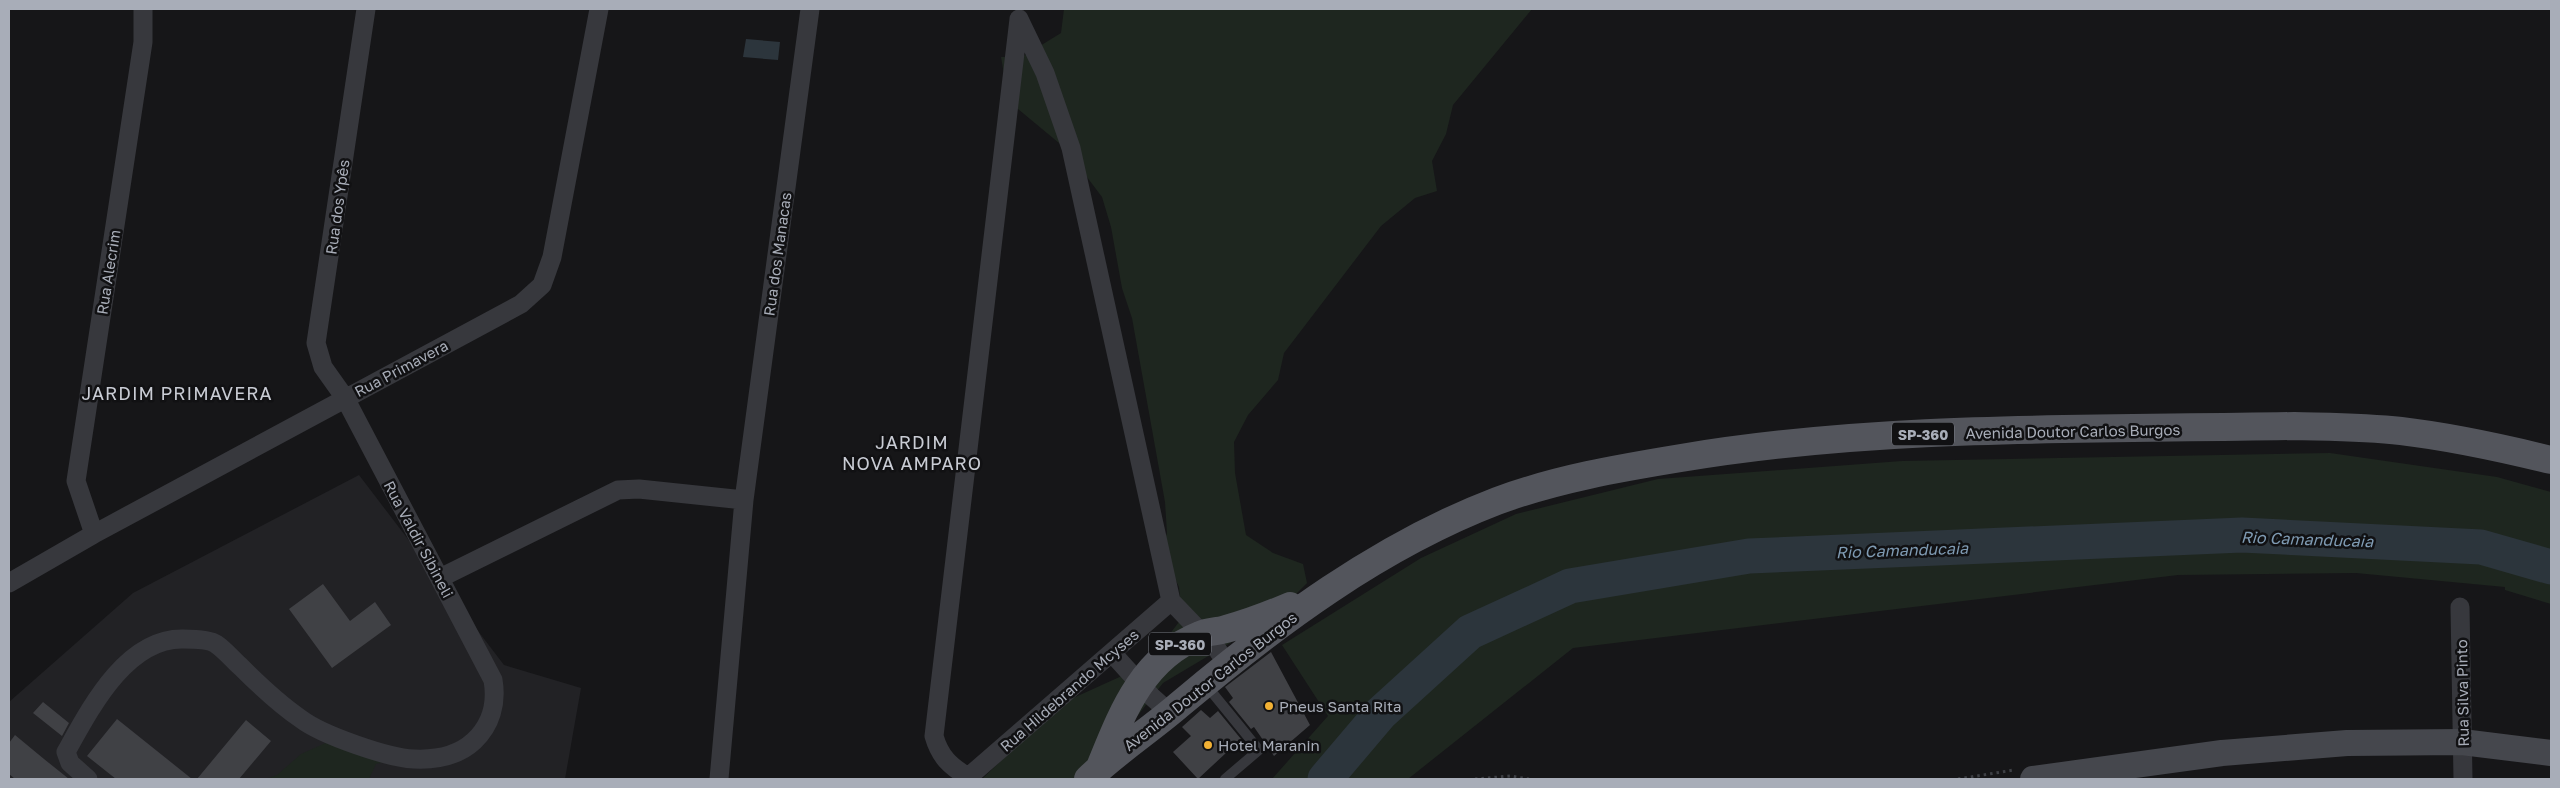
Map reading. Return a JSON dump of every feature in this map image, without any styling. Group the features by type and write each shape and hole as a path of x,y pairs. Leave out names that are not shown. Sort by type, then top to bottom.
{"main road":[{"name":"Avenida Doutor Carlos Burgos","path":"1094,774 1227,664 1322,594 1418,537 1497,501 1571,479 1644,464 1796,442 1944,433 2303,426 2400,431 2506,449 2551,460"},
{"name":"Avenida Doutor Carlos Burgos","path":"1094,774 1119,720 1140,684 1155,664 1171,649 1202,634 1239,625 1322,594"}],"street":[{"name":"Rua Alecrim","path":"94,534 76,481 143,42 143,9"},
{"name":"Rua dos Ypês","path":"345,398 323,368 316,343 366,9"},
{"name":"Rua Primavera","path":"9,583 94,534 521,304 542,285 552,256 599,9"},
{"name":"Rua dos Manacas","path":"718,779 744,500 810,9"},
{"path":"967,778 952,767 940,754 934,736 1019,19 1045,73 1071,148 1171,600 1217,649 1227,664"},
{"name":"Rua Valdir Sibineli","path":"88,779 70,763 66,752 106,685 136,656 163,641 183,638 215,643 277,701 303,721 356,744 414,759 442,758 463,751 483,733 490,718 496,696 493,680 345,398"},
{"path":"440,578 618,490 639,489 744,500"},
{"name":"Rua Hildebrando Mcyses","path":"967,778 1171,600"},
{"name":"Rua Silva Pinto","path":"2460,607 2464,779"},
{"path":"1112,653 1170,713"},
{"path":"2033,779 2232,752 2347,743 2462,742 2551,753"}],"lane":[{"path":"1204,684 1259,750 1225,779"}],"path":[{"path":"1475,779 1510,776 1529,779"}],"shaded area":[{"path":"1064,9 1532,9 1453,105 1446,134 1432,161 1437,191 1415,198 1381,226 1284,353 1278,380 1248,415 1234,442 1235,473 1246,535 1273,553 1303,564 1307,583 1272,618 1163,683 1101,763 1082,779 982,779 1060,704 1146,665 1182,618 1179,587 1161,550 1167,533 1165,502 1132,318 1122,288 1111,227 1102,197 1065,148 1018,109 1005,80 1001,57 1022,57 1061,33"},
{"path":"746,39 780,42 778,60 743,57"},
{"path":"2330,453 2497,477 2551,492 2551,604 2505,590 2505,587 2356,573 2178,575 1573,648 1408,779 1272,779 1328,716 1282,645 1421,558 1516,514 1658,479 1902,461"},
{"path":"359,475 504,665 581,688 565,779 9,779 9,702 133,593"},
{"path":"330,741 384,762 376,764 369,779 266,779 277,775 301,754"}],"building":[{"path":"323,584 350,621 375,602 391,625 332,668 289,609"},
{"name":"Pneus Santa Rita","path":"1271,652 1310,725 1274,756 1254,727 1251,729 1229,702 1233,698 1225,687"},
{"path":"43,702 69,723 62,736 33,713"},
{"name":"Hotel Maranin","path":"1201,710 1210,718 1218,711 1241,739 1198,779 1173,752 1191,736 1182,727"},
{"path":"117,719 192,779 116,779 87,756"},
{"path":"246,720 271,741 239,779 197,779"},
{"path":"15,735 69,779 15,779 9,774 9,743"}],"waterway":[{"name":"Rio Camanducaia","path":"1325,779 1381,713 1470,632 1570,586 1749,556 2242,535 2481,547 2551,567"}],"place":[{"name":"Pneus Santa Rita","path":"1269,706"},
{"name":"Hotel Maranin","path":"1208,745"}],"district":[{"name":"JARDIM PRIMAVERA","path":"177,393"},
{"name":"JARDIM NOVA AMPARO","path":"912,452"}]}
